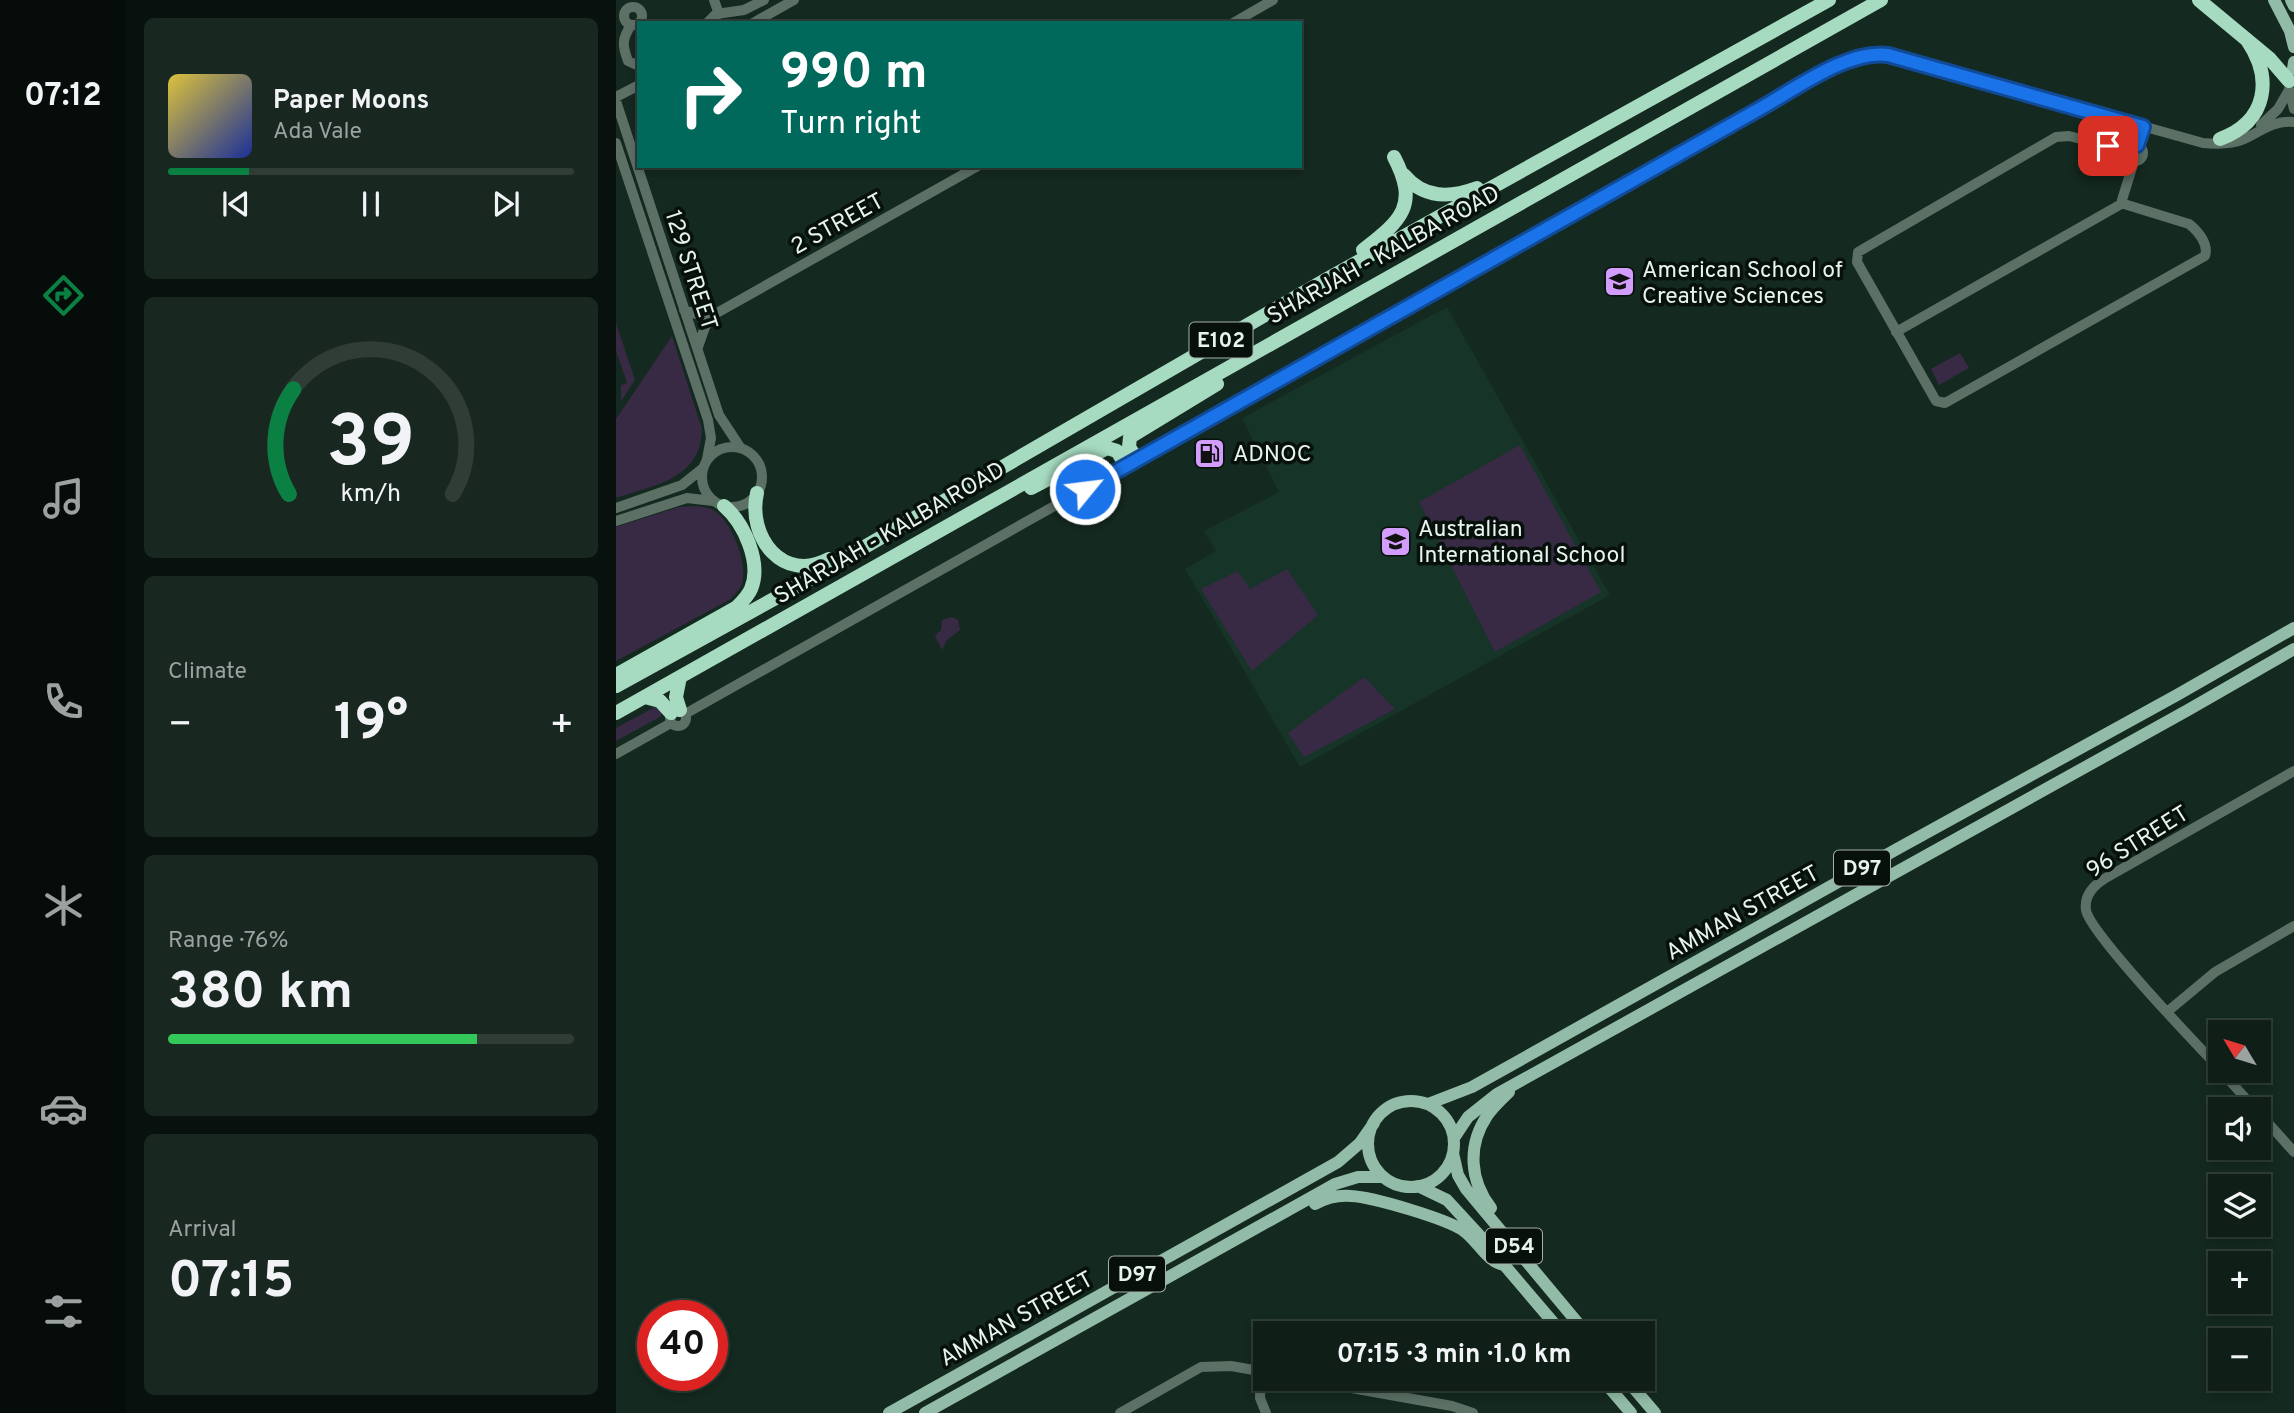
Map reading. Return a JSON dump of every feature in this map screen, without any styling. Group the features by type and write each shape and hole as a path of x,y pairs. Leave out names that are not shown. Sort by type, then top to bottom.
{"highway":[{"name":"SHARJAH - KALBA ROAD","path":"616,686 792,589 1327,278 1829,0"},
{"name":"SHARJAH - KALBA ROAD","path":"616,713 1881,0"},
{"path":"2199,0 2291,77"},
{"path":"2220,139 2245,125 2256,110 2263,92 2261,64 2247,40"},
{"path":"1327,278 1392,226 1403,210 1408,190 1394,157"},
{"path":"1403,174 1413,186 1422,191 1442,195 1470,191 1508,176"},
{"path":"1132,463 1128,443 1132,435 1220,383 1241,360"},
{"path":"757,494 755,515 765,545 788,563 798,566 816,565 999,464 1037,448"},
{"path":"990,501 1020,494 1108,448 1117,451 1132,463"},
{"path":"616,674 737,607 745,599 754,580 752,556 740,525 719,504"},
{"path":"677,715 676,690 680,677"},
{"path":"645,697 660,701 677,715"}],"main road":[{"path":"2274,0 2290,31 2294,47"},
{"path":"2291,0 2294,6"},
{"path":"2291,77 2294,62"},
{"name":"AMMAN STREET","path":"1428,1104 1472,1087 2294,628"},
{"name":"AMMAN STREET","path":"1454,1138 1476,1108 1486,1100 2294,649"},
{"path":"1512,1244 1507,1229 1479,1191 1473,1154 1479,1130 1487,1115 1516,1084"},
{"path":"1403,1101 1428,1104 1445,1118 1454,1138 1449,1164 1430,1182 1418,1186 1394,1183 1383,1177 1374,1166 1369,1152 1369,1137 1374,1123 1381,1113 1403,1101"},
{"name":"AMMAN STREET","path":"889,1413 1338,1161 1360,1143 1374,1123"},
{"name":"D54","path":"1453,1152 1458,1175 1466,1189 1576,1321"},
{"name":"AMMAN STREET","path":"925,1413 1342,1181 1366,1176 1383,1177"},
{"name":"D54","path":"1418,1186 1439,1195 1454,1206 1552,1321"},
{"path":"1275,1218 1298,1212 1328,1198 1358,1196 1455,1225 1472,1238 1494,1262 1504,1265"},
{"path":"1612,1391 1631,1413"},
{"path":"1636,1391 1655,1413"}],"street":[{"path":"714,0 719,13"},
{"path":"709,21 719,13 764,0"},
{"path":"756,21 794,0"},
{"path":"1236,21 1273,0"},
{"path":"637,65 628,61 622,45 626,10 631,4 641,15 639,21"},
{"path":"616,754 677,715 1857,56 1888,55 2203,143 2227,144 2241,141 2278,123 2294,122"},
{"path":"2291,77 2294,109"},
{"path":"2187,138 2220,139 2238,136 2262,125 2278,109 2291,77"},
{"path":"616,99 637,86"},
{"name":"129 STREET","path":"616,99 637,164"},
{"path":"2137,145 2143,127"},
{"path":"2123,202 2127,206 2189,224 2206,245 2205,256 1945,402 1939,403 1933,399 1857,262 1861,249 2056,137 2069,136 2127,151"},
{"name":"129 STREET","path":"616,142 708,420 711,438 705,464"},
{"path":"2131,145 2137,145 2142,149 2143,155 2140,160 2134,162 2129,159 2127,151 2131,145"},
{"path":"1895,332 2123,202 2134,162"},
{"name":"129 STREET","path":"638,168 719,415 740,447"},
{"name":"2 STREET","path":"715,314 974,168"},
{"path":"684,310 699,315 715,314"},
{"path":"698,350 701,334 715,314"},
{"path":"616,508 682,485 718,449 740,447 750,451 761,466 762,484 757,494 743,505 687,498 616,521"},
{"path":"705,464 703,487 719,504"},
{"name":"96 STREET","path":"2208,1057 2089,919 2086,910 2090,892 2104,879 2294,771"},
{"path":"2167,1012 2215,972 2294,926"},
{"name":"96 STREET","path":"2232,1083 2245,1097"},
{"name":"96 STREET","path":"2271,1126 2294,1152"},
{"path":"1120,1413 1135,1409 1201,1367 1231,1366 1253,1370"},
{"path":"1261,1391 1260,1398 1266,1413"},
{"path":"1368,1391 1452,1406 1473,1413"}],"shaded area":[{"name":"Australian International School","path":"1447,307 1610,595 1300,767 1185,569 1216,551 1204,531 1279,492 1242,418"},
{"path":"616,323 635,380 621,401 621,385 627,383 616,351"},
{"path":"672,336 702,429 700,446 694,459 673,477 616,498 616,419"},
{"path":"1960,353 1969,368 1939,385 1931,369"},
{"path":"1520,445 1601,592 1495,652 1419,502"},
{"path":"696,506 713,510 720,515 732,533 743,567 741,586 731,599 616,661 616,527 679,507"},
{"path":"1287,569 1318,615 1252,671 1201,589 1238,571 1250,589"},
{"path":"952,617 958,620 960,630 947,640 942,650 935,636 941,630 942,620"},
{"path":"1364,677 1395,709 1304,757 1288,733"},
{"path":"655,707 662,713 660,717 616,741 616,728"}],"place":[{"name":"American School of Creative Sciences","path":"1619,282"},
{"name":"ADNOC","path":"1210,453"},
{"name":"Australian International School","path":"1395,541"}],"route":[{"path":"1085,489 1857,56 1888,55 2143,127 2137,145 2131,145 2127,151 2108,146"}]}
